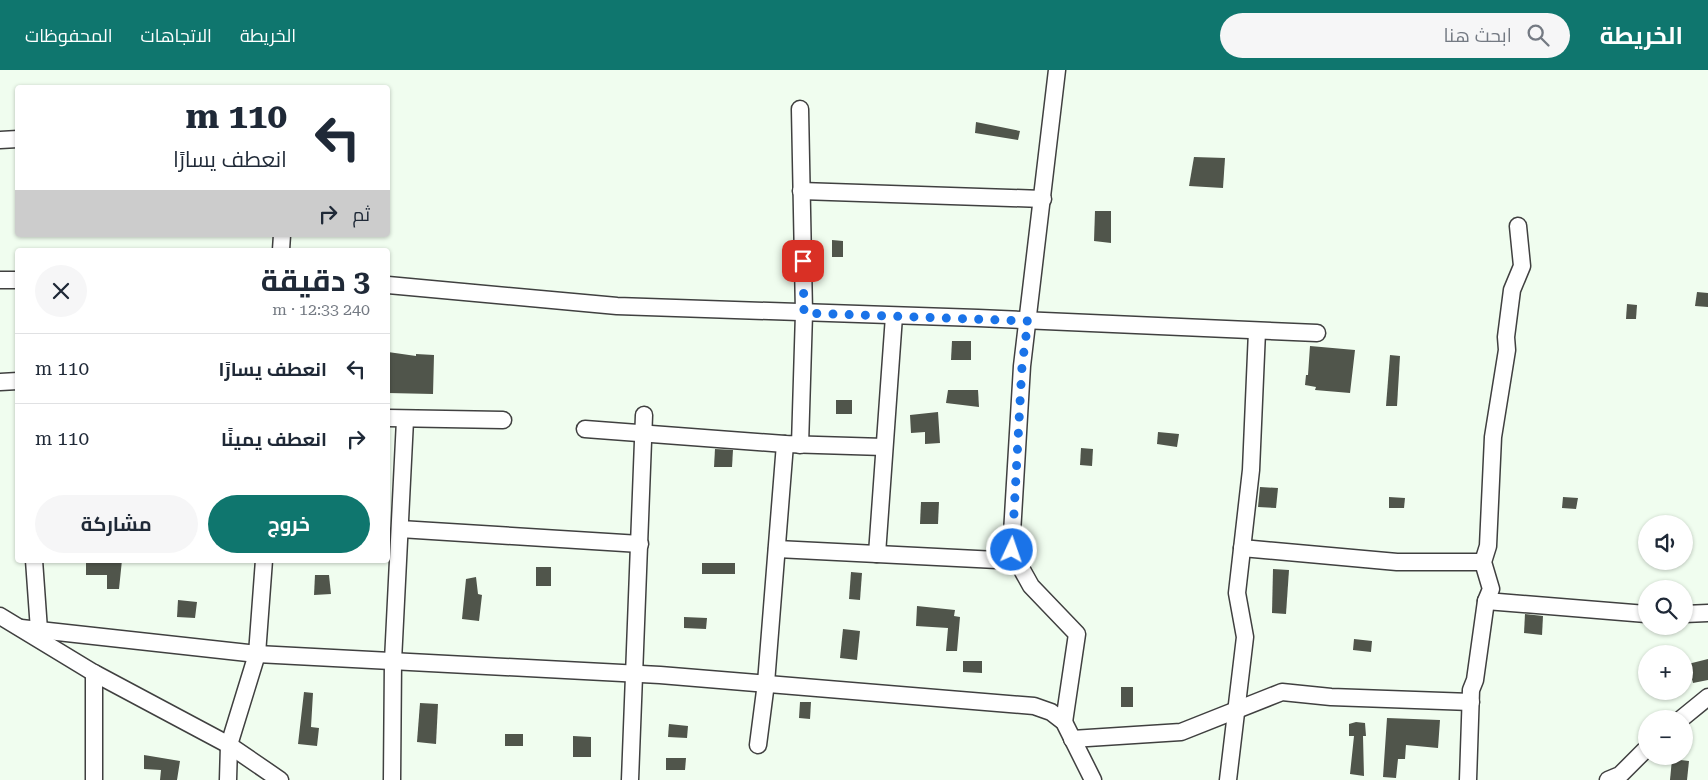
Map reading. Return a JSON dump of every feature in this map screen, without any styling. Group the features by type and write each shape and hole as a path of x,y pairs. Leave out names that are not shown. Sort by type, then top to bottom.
{"street":[{"path":"1057,70 1022,366 1012,550 1031,586 1077,634 1064,722"},
{"path":"758,745 766,683 777,549 792,445 804,313 800,109"},
{"path":"0,140 15,139"},
{"path":"801,192 1042,199"},
{"path":"1468,780 1471,702 1486,601 1491,588 1483,562 1488,546 1493,436 1507,350 1506,338 1512,290 1522,266 1518,226"},
{"path":"0,280 15,280"},
{"path":"390,285 617,306 1317,333"},
{"path":"877,554 894,316"},
{"path":"1228,780 1245,637 1237,593 1251,470 1257,331"},
{"path":"0,382 15,381"},
{"path":"630,780 636,674 644,415"},
{"path":"390,418 405,420 503,420"},
{"path":"392,780 393,661 405,420"},
{"path":"585,429 644,432 792,445 884,447"},
{"path":"400,529 640,544"},
{"path":"1242,548 1397,562 1483,562"},
{"path":"777,549 1017,561"},
{"path":"34,563 39,630"},
{"path":"228,780 229,745 257,654 264,563"},
{"path":"1486,601 1638,613"},
{"path":"1693,614 1708,613"},
{"path":"0,616 94,673 229,745 280,780"},
{"path":"21,628 257,654 636,674 1034,706 1051,712 1064,722 1093,780"},
{"path":"94,673 94,780"},
{"path":"1072,739 1181,732 1282,692 1341,697 1471,702"},
{"path":"1692,710 1708,697"},
{"path":"1608,780 1620,775 1638,757"}],"building":[{"path":"976,122 1020,131 1018,140 975,133"},
{"path":"1194,157 1225,158 1223,188 1189,186"},
{"path":"1095,211 1111,211 1111,243 1094,241"},
{"path":"832,240 843,241 843,257 832,257"},
{"path":"1697,292 1708,293 1708,307 1695,306"},
{"path":"1627,304 1637,305 1636,319 1626,319"},
{"path":"952,341 971,341 971,360 951,360"},
{"path":"1310,346 1355,350 1350,393 1315,390 1316,387 1305,385 1306,375 1308,375"},
{"path":"390,352 416,356 416,354 434,355 433,394 390,393"},
{"path":"1390,355 1400,356 1397,406 1386,406"},
{"path":"948,390 978,390 979,407 946,403"},
{"path":"836,400 852,400 852,414 836,414"},
{"path":"938,412 940,443 925,444 925,432 911,433 910,415"},
{"path":"1158,432 1179,434 1177,447 1157,444"},
{"path":"1081,448 1093,449 1092,466 1080,465"},
{"path":"715,449 733,450 732,467 714,467"},
{"path":"1260,487 1278,488 1276,508 1258,507"},
{"path":"1389,497 1405,498 1404,508 1389,508"},
{"path":"1563,497 1578,498 1576,509 1562,508"},
{"path":"921,502 939,502 938,524 920,524"},
{"path":"86,563 122,563 119,589 107,589 107,575 86,575"},
{"path":"702,563 735,563 735,574 702,574"},
{"path":"536,567 551,567 551,586 536,586"},
{"path":"1273,569 1289,570 1286,614 1272,613"},
{"path":"851,572 862,573 860,600 849,599"},
{"path":"315,575 329,575 331,594 314,595"},
{"path":"476,577 478,594 482,595 479,621 462,619 466,579"},
{"path":"178,600 197,602 195,618 177,617"},
{"path":"917,606 955,610 954,616 960,617 957,651 946,651 948,628 916,626"},
{"path":"1525,614 1543,616 1542,635 1524,633"},
{"path":"684,617 707,618 706,629 684,628"},
{"path":"843,629 860,631 857,660 840,658"},
{"path":"1354,639 1372,641 1371,652 1353,650"},
{"path":"1708,659 1708,680 1693,683 1693,663"},
{"path":"963,661 982,661 982,673 963,672"},
{"path":"1121,687 1133,687 1133,707 1121,707"},
{"path":"304,692 313,693 311,727 319,728 317,746 298,744"},
{"path":"800,702 811,702 810,719 799,718"},
{"path":"420,703 438,704 436,744 417,742"},
{"path":"1387,718 1440,720 1438,748 1406,745 1405,759 1398,759 1396,778 1383,777"},
{"path":"1356,722 1365,723 1366,736 1363,736 1364,776 1350,774 1354,736 1349,736 1349,724"},
{"path":"669,724 688,726 687,738 668,737"},
{"path":"505,734 523,734 523,746 505,746"},
{"path":"573,736 591,737 591,757 573,757"},
{"path":"144,755 180,761 177,780 160,780 161,770 144,769"},
{"path":"666,758 686,758 685,770 666,770"},
{"path":"1671,765 1689,765 1687,780 1670,780"}],"route":[{"path":"803,261 804,313 1028,321 1022,366 1012,550"}]}
